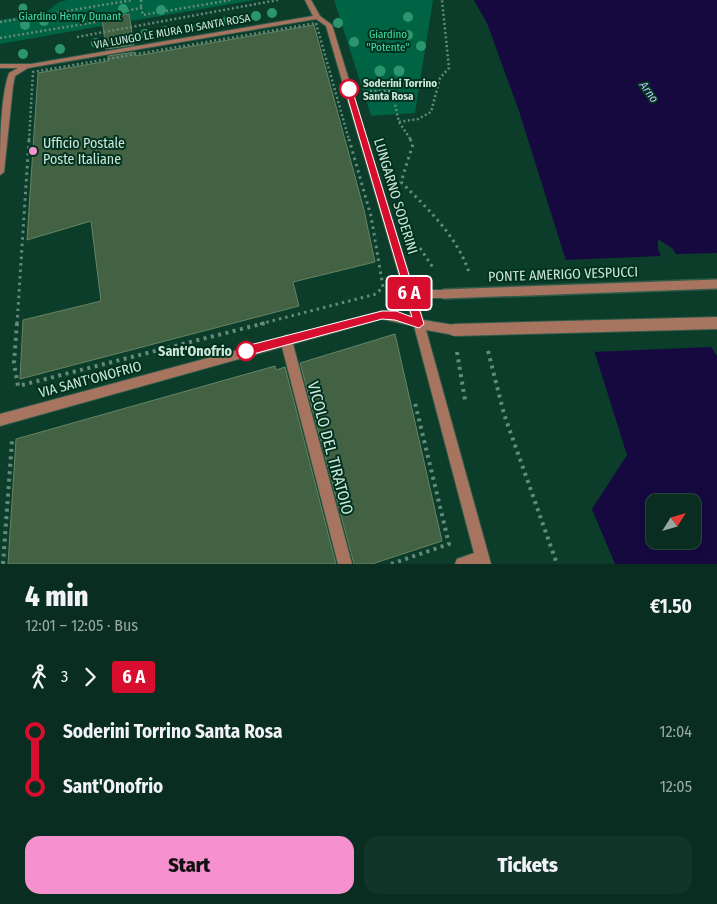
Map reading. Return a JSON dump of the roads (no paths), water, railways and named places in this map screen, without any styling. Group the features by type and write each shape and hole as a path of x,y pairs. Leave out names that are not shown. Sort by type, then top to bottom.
{"street":[{"name":"LUNGARNO SODERINI","path":"308,0 317,17 329,25 419,324 483,560"},
{"name":"VIA LUNGO LE MURA DI SANTA ROSA","path":"0,66 31,66 317,17"},
{"path":"0,172 9,86 15,73 31,66"},
{"name":"PONTE AMERIGO VESPUCCI","path":"410,294 717,284"},
{"name":"VIA SANT'ONOFRIO","path":"0,420 382,315 396,315 419,324"},
{"path":"419,324 454,330 717,323"},
{"name":"VICOLO DEL TIRATOIO","path":"286,340 345,564"},
{"path":"462,564 483,560"}],"water":[{"name":"Arno","path":"474,0 717,0 717,564 615,564 592,509 627,455 519,111 487,23"}],"place":[{"name":"Soderini Torrino Santa Rosa","path":"349,89"},
{"name":"Ufficio Postale Poste Italiane","path":"33,151"},
{"name":"Sant'Onofrio","path":"246,351"}],"park label":[{"name":"Giardino Henry Dunant","path":"70,16"},
{"name":"Giardino \"Potente\"","path":"388,40"}]}
